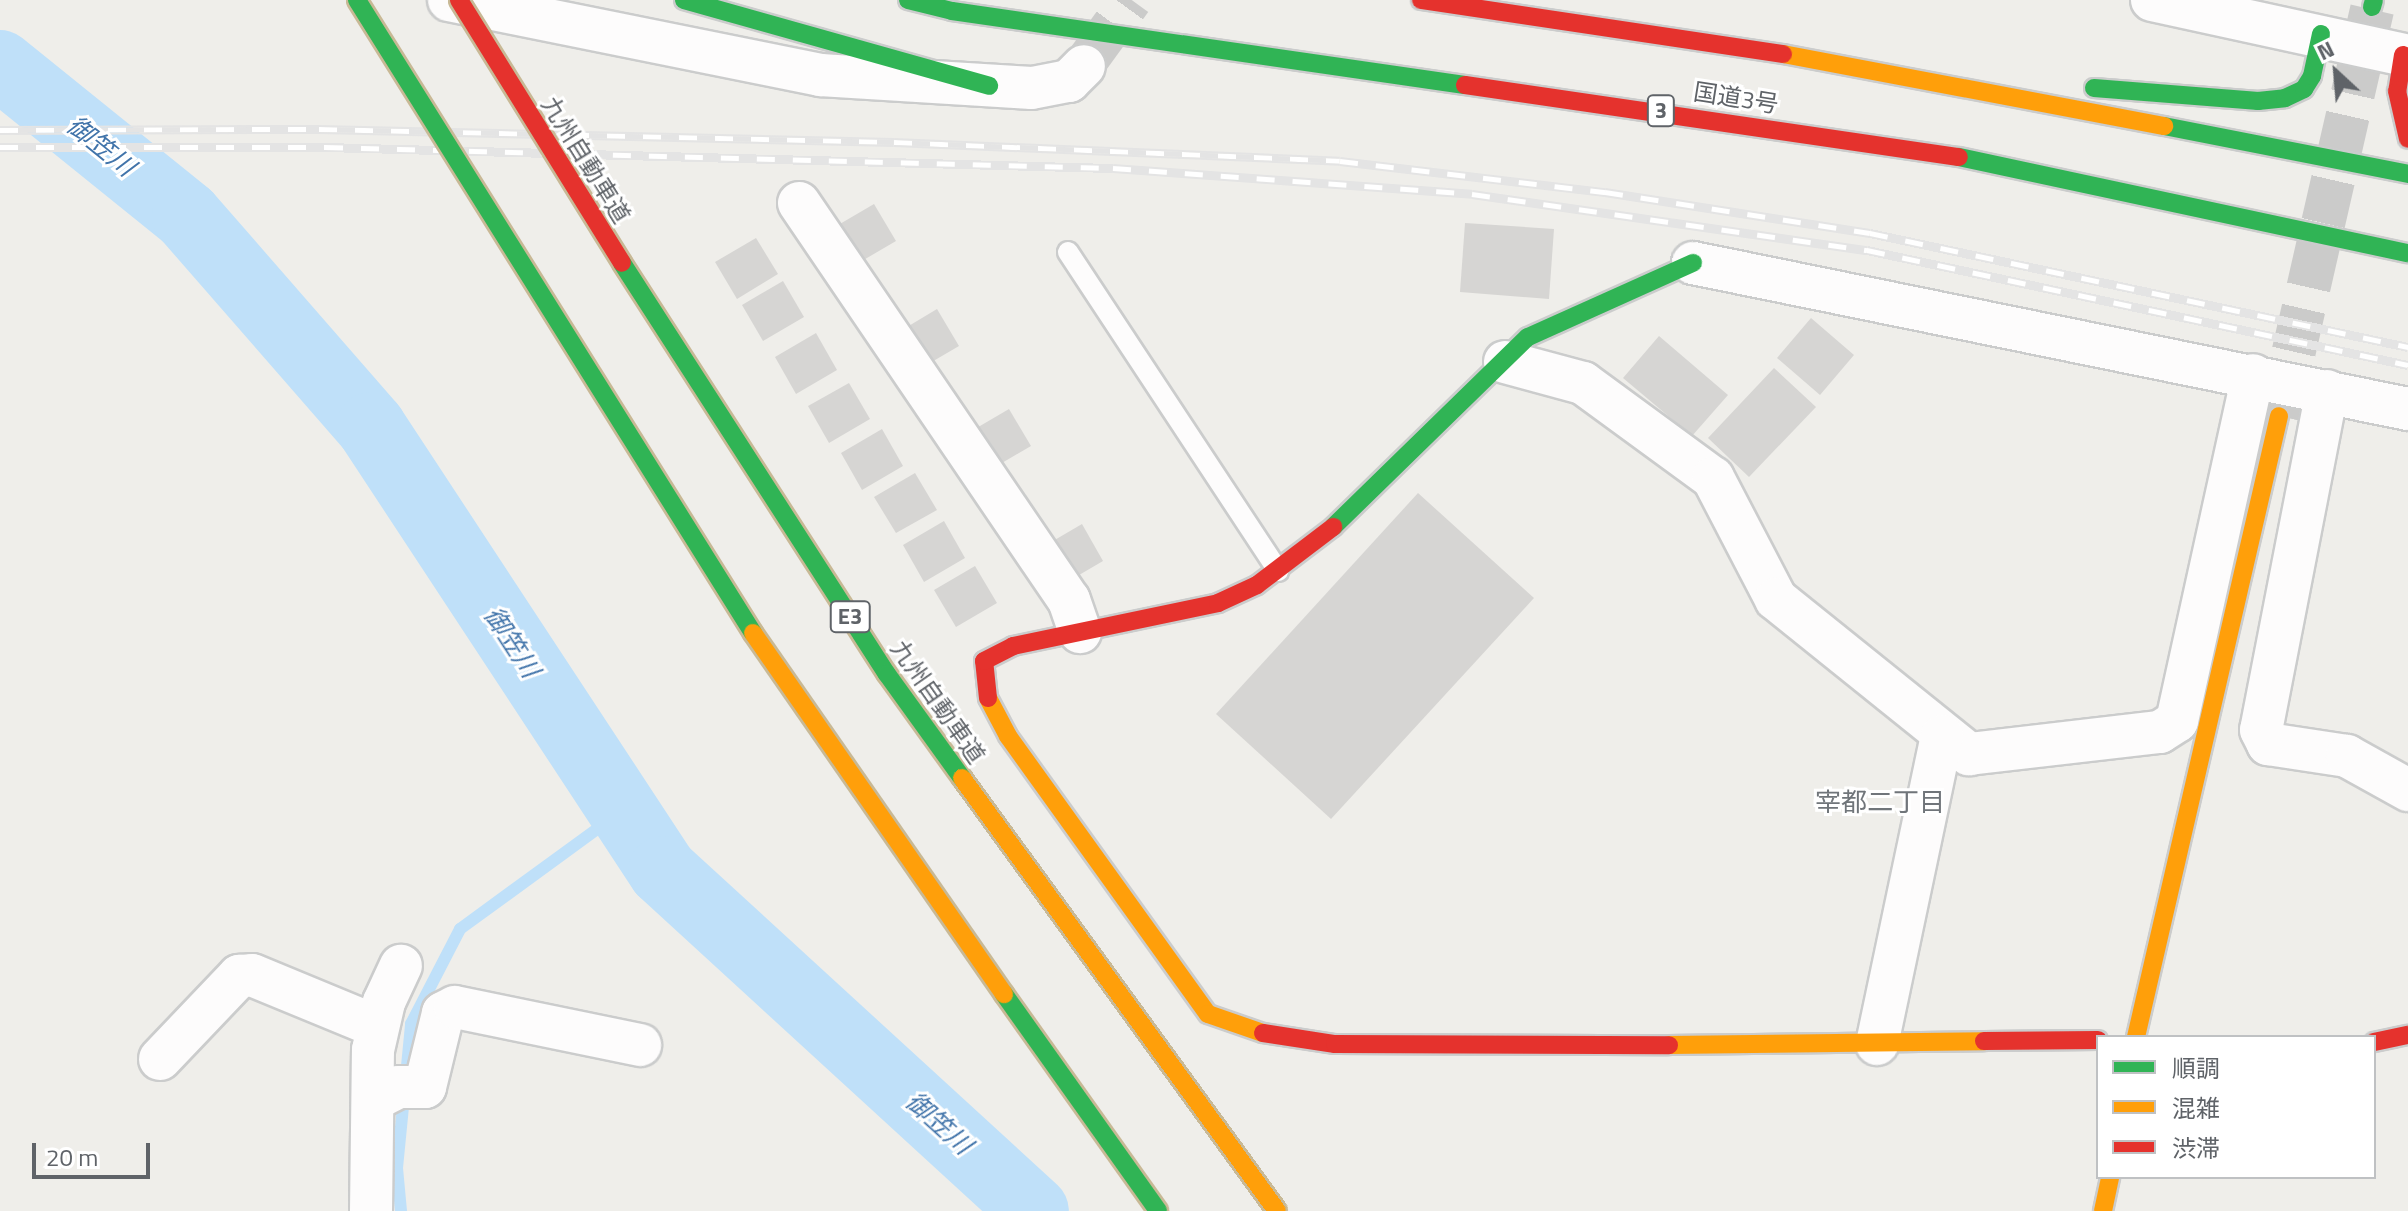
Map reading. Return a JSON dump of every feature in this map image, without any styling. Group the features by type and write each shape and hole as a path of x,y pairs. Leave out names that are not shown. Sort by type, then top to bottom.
{"main road":[{"path":"357,0 589,378 811,723 1158,1211"},
{"name":"九州自動車道","path":"459,0 669,339 887,674 1277,1211"},
{"path":"684,0 989,86"},
{"name":"国道3号","path":"908,0 952,11 1954,156 2408,253"},
{"path":"1421,0 1659,32 1880,71 2408,174"},
{"path":"1880,71 2258,101 2285,98 2304,89 2312,76 2324,17"},
{"path":"2393,29 2397,91 2408,139"},
{"path":"1693,263 1528,337 1312,548 1278,571 1218,603 1013,646 984,661 984,690 1008,736 1208,1014 1269,1035 1335,1044 1469,1048 2096,1040"},
{"path":"2136,1035 2279,416"},
{"path":"2376,1042 2408,1035"},
{"path":"2103,1211 2110,1179"}],"street":[{"path":"449,0 820,75 1054,87 1069,81 1084,66"},
{"path":"2152,0 2324,17 2393,29"},
{"path":"799,203 1069,600 1080,632"},
{"path":"1693,263 2408,409"},
{"path":"1505,362 1583,383 1713,478 1776,599 1942,736 1969,754 2160,732 2177,721 2253,375"},
{"path":"2327,391 2261,730 2268,744 2347,756 2408,790"},
{"path":"1877,1044 1942,736"},
{"path":"371,1211 378,1027 401,966"},
{"path":"160,1059 239,976 252,975 378,1027"},
{"path":"373,1100 398,1087 425,1087 443,1013 455,1007 640,1045"}],"lane":[{"path":"1068,252 1278,571"}],"building":[{"path":"874,204 896,241 855,265 833,228"},
{"path":"1465,223 1554,229 1549,299 1460,292"},
{"path":"756,238 778,274 737,299 715,262"},
{"path":"783,281 804,317 763,341 742,305"},
{"path":"937,309 959,346 918,370 897,333"},
{"path":"1811,318 1854,355 1820,395 1777,358"},
{"path":"816,333 837,370 796,394 775,357"},
{"path":"1659,336 1728,395 1692,436 1623,378"},
{"path":"1774,368 1816,407 1749,477 1708,438"},
{"path":"849,383 870,419 829,443 808,406"},
{"path":"1009,409 1031,446 990,470 968,433"},
{"path":"882,429 903,466 862,490 841,453"},
{"path":"915,473 937,510 896,533 874,497"},
{"path":"1418,493 1534,598 1331,819 1216,714"},
{"path":"944,521 965,558 924,582 903,545"},
{"path":"1082,524 1103,561 1062,585 1041,548"},
{"path":"975,566 997,603 956,627 934,590"}],"waterway":[{"name":"御笠川","path":"0,65 187,216 371,427 663,871 1034,1211"},
{"path":"401,1211 397,1168 411,1024 460,929 623,810"}],"tunnel":[{"path":"1089,58 1131,0"},
{"path":"2279,416 2372,9"}],"railway":[{"path":"0,130 319,129 894,142 1340,161 1605,192 1870,233 2408,347"},
{"path":"0,147 325,147 1113,168 1472,194 1867,250 2408,365"}],"traffic: fast":[{"path":"357,0 753,633"},
{"path":"684,0 989,86"},
{"path":"908,0 952,11 1465,85"},
{"path":"2372,7 2374,0"},
{"path":"2094,88 2258,101 2285,98 2304,89 2312,76 2321,34"},
{"path":"2164,126 2408,174"},
{"path":"1959,157 2408,253"},
{"path":"622,263 887,674 962,778"},
{"path":"1333,527 1528,337 1693,263"},
{"path":"1004,994 1158,1211"}],"traffic: slow":[{"path":"1783,54 2164,126"},
{"path":"2136,1035 2279,416"},
{"path":"753,633 1004,994"},
{"path":"988,698 1008,736 1208,1014 1263,1033"},
{"path":"962,778 1277,1211"},
{"path":"1669,1045 1984,1041"},
{"path":"2103,1211 2110,1179"}],"traffic: jam":[{"path":"459,0 622,263"},
{"path":"1421,0 1783,54"},
{"path":"2403,55 2397,91 2408,139"},
{"path":"1465,85 1959,157"},
{"path":"988,698 984,661 1013,646 1218,603 1257,585 1333,527"},
{"path":"1263,1033 1335,1044 1669,1045"},
{"path":"2376,1042 2408,1035"},
{"path":"1984,1041 2096,1040"}],"district":[{"name":"宰都二丁目","path":"1880,802"}]}
